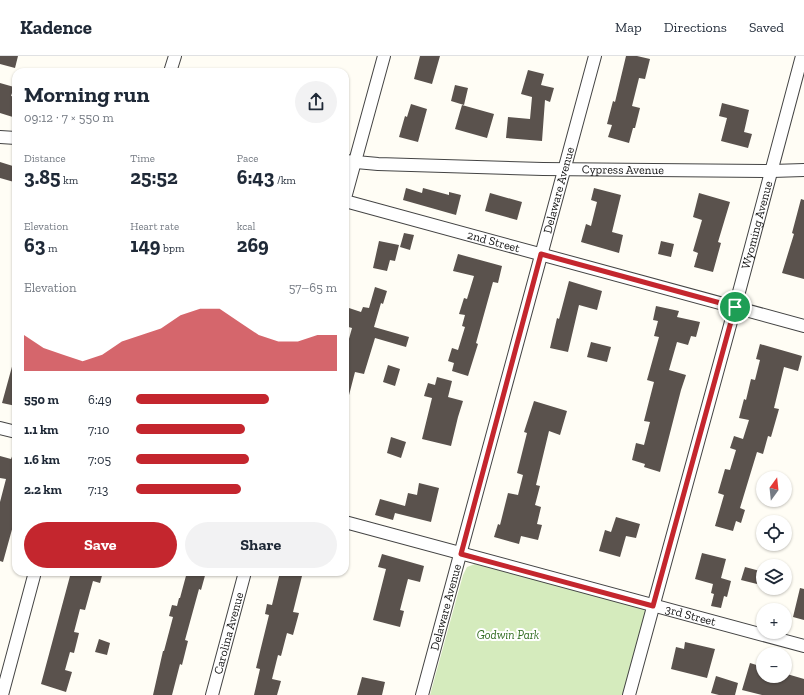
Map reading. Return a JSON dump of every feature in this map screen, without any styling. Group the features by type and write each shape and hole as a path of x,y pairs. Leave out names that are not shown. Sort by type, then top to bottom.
{"street":[{"path":"171,68 174,56"},
{"path":"350,162 384,56"},
{"name":"Delaware Avenue","path":"422,695 595,56"},
{"name":"Wyoming Avenue","path":"629,695 802,56"},
{"path":"0,137 12,138"},
{"name":"Cypress Avenue","path":"350,162 378,164 564,168 804,170"},
{"name":"2nd Street","path":"349,201 804,326"},
{"path":"0,428 12,431"},
{"name":"3rd Street","path":"349,523 804,646"},
{"path":"2,695 34,576"},
{"name":"Carolina Avenue","path":"212,695 244,576"}],"green space":[{"name":"Godwin Park","path":"475,564 642,608 645,611 645,614 624,695 430,695 463,575 467,567"}],"building":[{"path":"0,56 18,56 15,68 0,64"},
{"path":"420,56 440,56 432,84 414,79"},
{"path":"626,56 637,56 650,59 645,79 639,78 632,106 640,108 635,128 633,128 629,143 608,137 612,125 607,124 613,101 615,102"},
{"path":"528,70 544,74 541,85 554,88 550,102 545,100 542,141 506,138 508,117 530,119 532,97 521,94"},
{"path":"0,83 12,86 12,117 0,113"},
{"path":"455,85 468,88 464,105 451,101"},
{"path":"722,103 749,110 744,132 752,134 748,148 721,141 727,118 719,116"},
{"path":"411,104 427,109 418,142 399,137 405,116 407,117"},
{"path":"462,105 494,114 487,138 455,129"},
{"path":"0,162 12,166 12,181 0,178"},
{"path":"406,188 422,193 423,188 449,195 449,192 461,195 456,215 403,200"},
{"path":"594,188 621,195 612,232 623,235 619,253 581,242 586,224 591,226 597,202 591,200"},
{"path":"490,193 522,202 517,220 485,211"},
{"path":"699,193 730,202 718,242 721,243 713,272 694,267 698,253 693,251 702,220 693,217"},
{"path":"801,199 804,200 804,279 782,273 794,234 792,233"},
{"path":"404,233 414,235 410,250 400,247"},
{"path":"379,241 399,245 395,261 390,260 387,271 373,268"},
{"path":"661,241 674,244 671,257 658,254"},
{"path":"458,254 502,266 498,283 493,282 476,343 478,344 468,376 452,371 454,363 448,361 452,348 458,350 465,327 462,326 465,315 459,314 464,298 467,299 474,276 453,271"},
{"path":"569,281 602,291 597,310 579,305 568,352 550,348 557,318 559,319"},
{"path":"375,287 387,291 383,304 381,303 374,327 409,337 406,347 375,338 364,374 355,372 349,395 349,339 352,328 349,327 349,308 361,312 363,307 369,308"},
{"path":"656,306 679,311 677,317 700,322 696,337 691,336 688,345 677,342 669,370 686,375 660,472 644,467 645,464 632,460 636,443 644,445 650,422 644,421 654,382 647,380 659,337 654,336 658,321 653,320"},
{"path":"591,342 611,347 607,362 587,357"},
{"path":"760,344 802,356 798,371 784,367 774,408 779,409 771,437 768,436 763,454 757,452 740,508 745,510 741,523 736,521 733,531 715,526 724,495 718,493 725,469 730,470 736,450 730,448 734,436 743,439 749,420 739,418 744,399 746,400 751,379 755,380 760,360 756,359"},
{"path":"388,365 400,369 395,386 383,382"},
{"path":"12,367 12,405 2,403"},
{"path":"437,377 452,381 448,397 463,401 451,446 422,439 432,398 424,396 428,383 435,385"},
{"path":"534,401 567,411 560,435 549,431 536,485 540,486 535,505 541,507 537,524 542,525 538,540 521,536 519,544 494,537 498,524 500,525 508,493 518,495 523,475 517,473 527,433 524,432"},
{"path":"391,437 406,442 401,458 387,453"},
{"path":"0,456 11,459 12,456 12,529 3,562 0,561 0,502 6,479 0,478"},
{"path":"419,483 439,488 431,522 395,513 393,520 375,515 380,499 405,506 408,493 417,495"},
{"path":"616,517 640,524 636,538 626,536 620,557 599,551 605,530 611,532"},
{"path":"702,553 726,559 721,578 731,581 727,597 724,596 721,608 711,606 714,594 711,593 713,584 695,579"},
{"path":"382,554 424,566 420,582 408,579 400,610 404,611 400,627 373,620 386,569 378,567"},
{"path":"745,567 756,570 756,584 741,580"},
{"path":"70,576 102,576 100,583 93,581 85,610 80,609 74,632 79,633 74,653 70,652 65,670 72,672 66,692 41,684"},
{"path":"186,576 205,576 201,590 199,589 185,640 188,641 182,665 180,664 172,695 153,695 163,651 173,617 169,616 172,605 177,606"},
{"path":"279,576 302,576 293,612 299,613 293,635 287,633 281,656 278,655 272,679 281,681 277,695 254,695 260,669 256,668 269,615 265,614 267,604 272,605"},
{"path":"800,588 804,589 804,620 793,617"},
{"path":"99,639 110,643 107,655 95,652"},
{"path":"685,642 715,649 707,678 671,669 676,647 684,649"},
{"path":"750,663 756,665 756,683 792,683 792,675 804,679 804,695 762,695 742,690"},
{"path":"716,676 738,683 735,695 719,695 711,693"},
{"path":"362,677 385,682 382,695 357,695"}],"route":[{"path":"541,254 735,307 653,606 461,554 541,254"}]}
